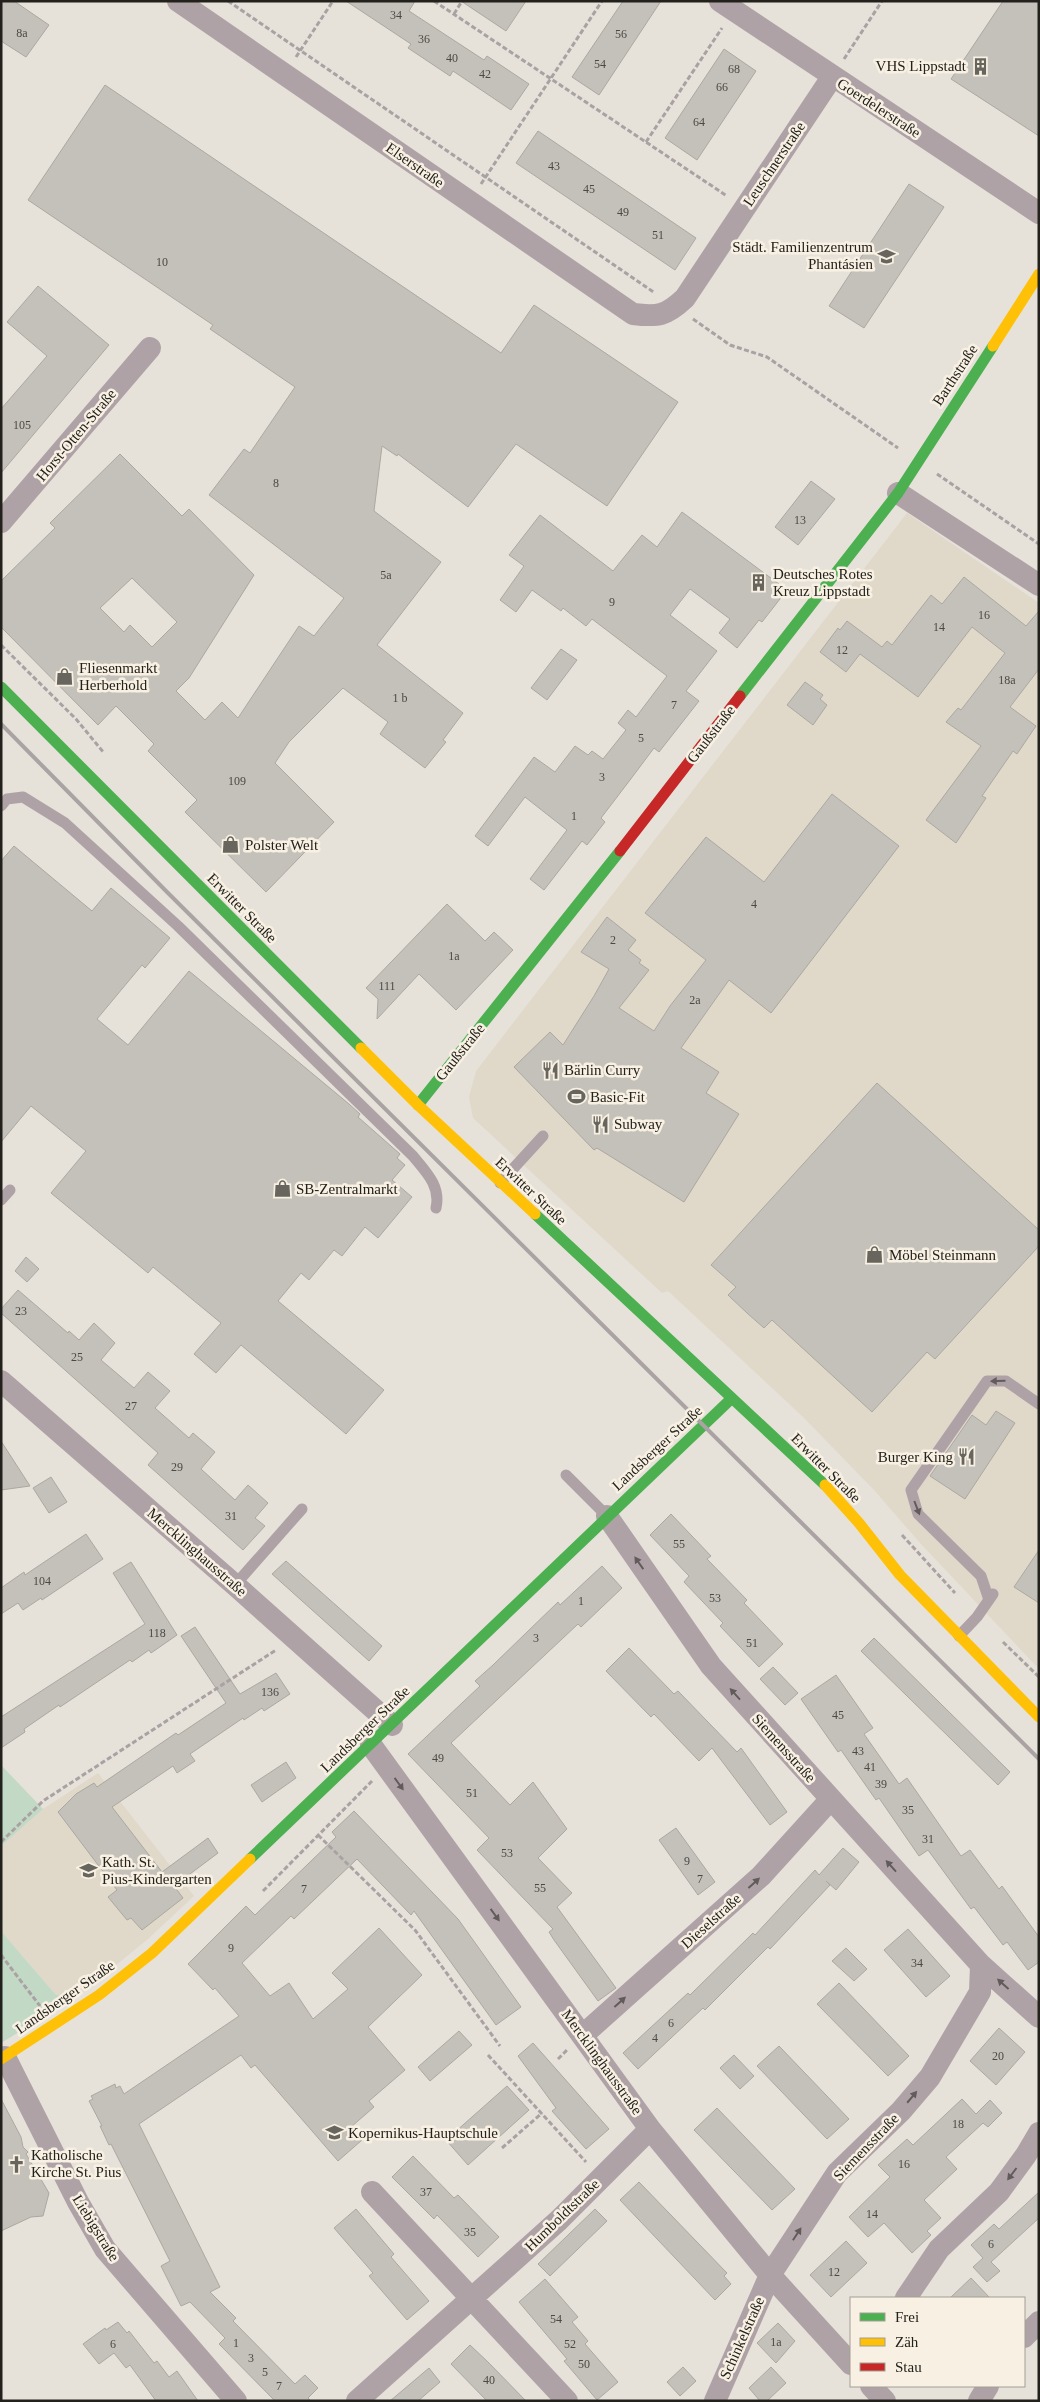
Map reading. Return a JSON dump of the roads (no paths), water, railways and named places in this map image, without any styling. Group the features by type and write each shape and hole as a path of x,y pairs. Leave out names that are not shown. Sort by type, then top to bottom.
{"street":[{"name":"Elserstraße","path":"178,1 633,314 666,312"},
{"name":"Goerdelerstraße","path":"727,6 1039,213"},
{"name":"Leuschnerstraße","path":"666,312 685,298 832,77"},
{"name":"Barthstraße","path":"898,493 1039,274"},
{"name":"Horst-Otten-Straße","path":"1,522 150,348"},
{"path":"898,493 1039,586"},
{"name":"Gaußstraße","path":"418,1105 536,960 898,493"},
{"name":"Erwitter Straße","path":"1,687 418,1105 817,1476 859,1523 900,1575 959,1636 1037,1711"},
{"name":"Mercklinghausstraße","path":"1,1381 235,1584 392,1724"},
{"name":"Landsberger Straße","path":"3,2058 99,1995 152,1953 731,1398"},
{"name":"Siemensstraße","path":"607,1516 711,1666 981,1965 1039,2017"},
{"name":"Mercklinghausstraße","path":"370,1745 650,2129 770,2275 850,2363"},
{"name":"Dieselstraße","path":"583,2035 761,1876 830,1800"},
{"name":"Siemensstraße","path":"770,2275 837,2173 901,2111 930,2077 980,1992 981,1965"},
{"name":"Liebigstraße","path":"3,2058 78,2202 105,2249 236,2401"},
{"name":"Humboldtstraße","path":"357,2401 472,2300 559,2220 650,2129"},
{"path":"907,2297 939,2249 999,2192 1026,2156 1039,2133"},
{"path":"372,2192 567,2401"},
{"name":"Schinkelstraße","path":"715,2401 770,2275"},
{"path":"1025,2336 1039,2322"},
{"path":"872,2387 885,2401"},
{"path":"979,2401 987,2387"}],"lane":[{"path":"1,806 8,799 23,797 65,823 178,926 413,1156 437,1189 439,1197 436,1208"},
{"path":"500,1183 543,1136"},
{"path":"1,1200 10,1190"},
{"path":"959,1636 992,1596 982,1576 918,1514 911,1490 987,1381 1006,1381 1039,1404"},
{"path":"566,1475 607,1516"},
{"path":"235,1584 302,1509"}],"railway":[{"path":"1,724 168,893 1039,1759"}],"place":[{"name":"VHS Lippstadt","path":"980,66"},
{"name":"Städt. Familienzentrum Phantásien","path":"887,256"},
{"name":"Deutsches Rotes Kreuz Lippstadt","path":"759,583"},
{"name":"Fliesenmarkt Herberhold","path":"65,677"},
{"name":"Polster Welt","path":"231,845"},
{"name":"Bärlin Curry","path":"550,1070"},
{"name":"Basic-Fit","path":"576,1097"},
{"name":"Subway","path":"600,1124"},
{"name":"SB-Zentralmarkt","path":"282,1189"},
{"name":"Möbel Steinmann","path":"875,1255"},
{"name":"Burger King","path":"967,1457"},
{"name":"Kath. St. Pius-Kindergarten","path":"88,1871"},
{"name":"Kopernikus-Hauptschule","path":"334,2133"},
{"name":"Katholische Kirche St. Pius","path":"17,2164"}]}
